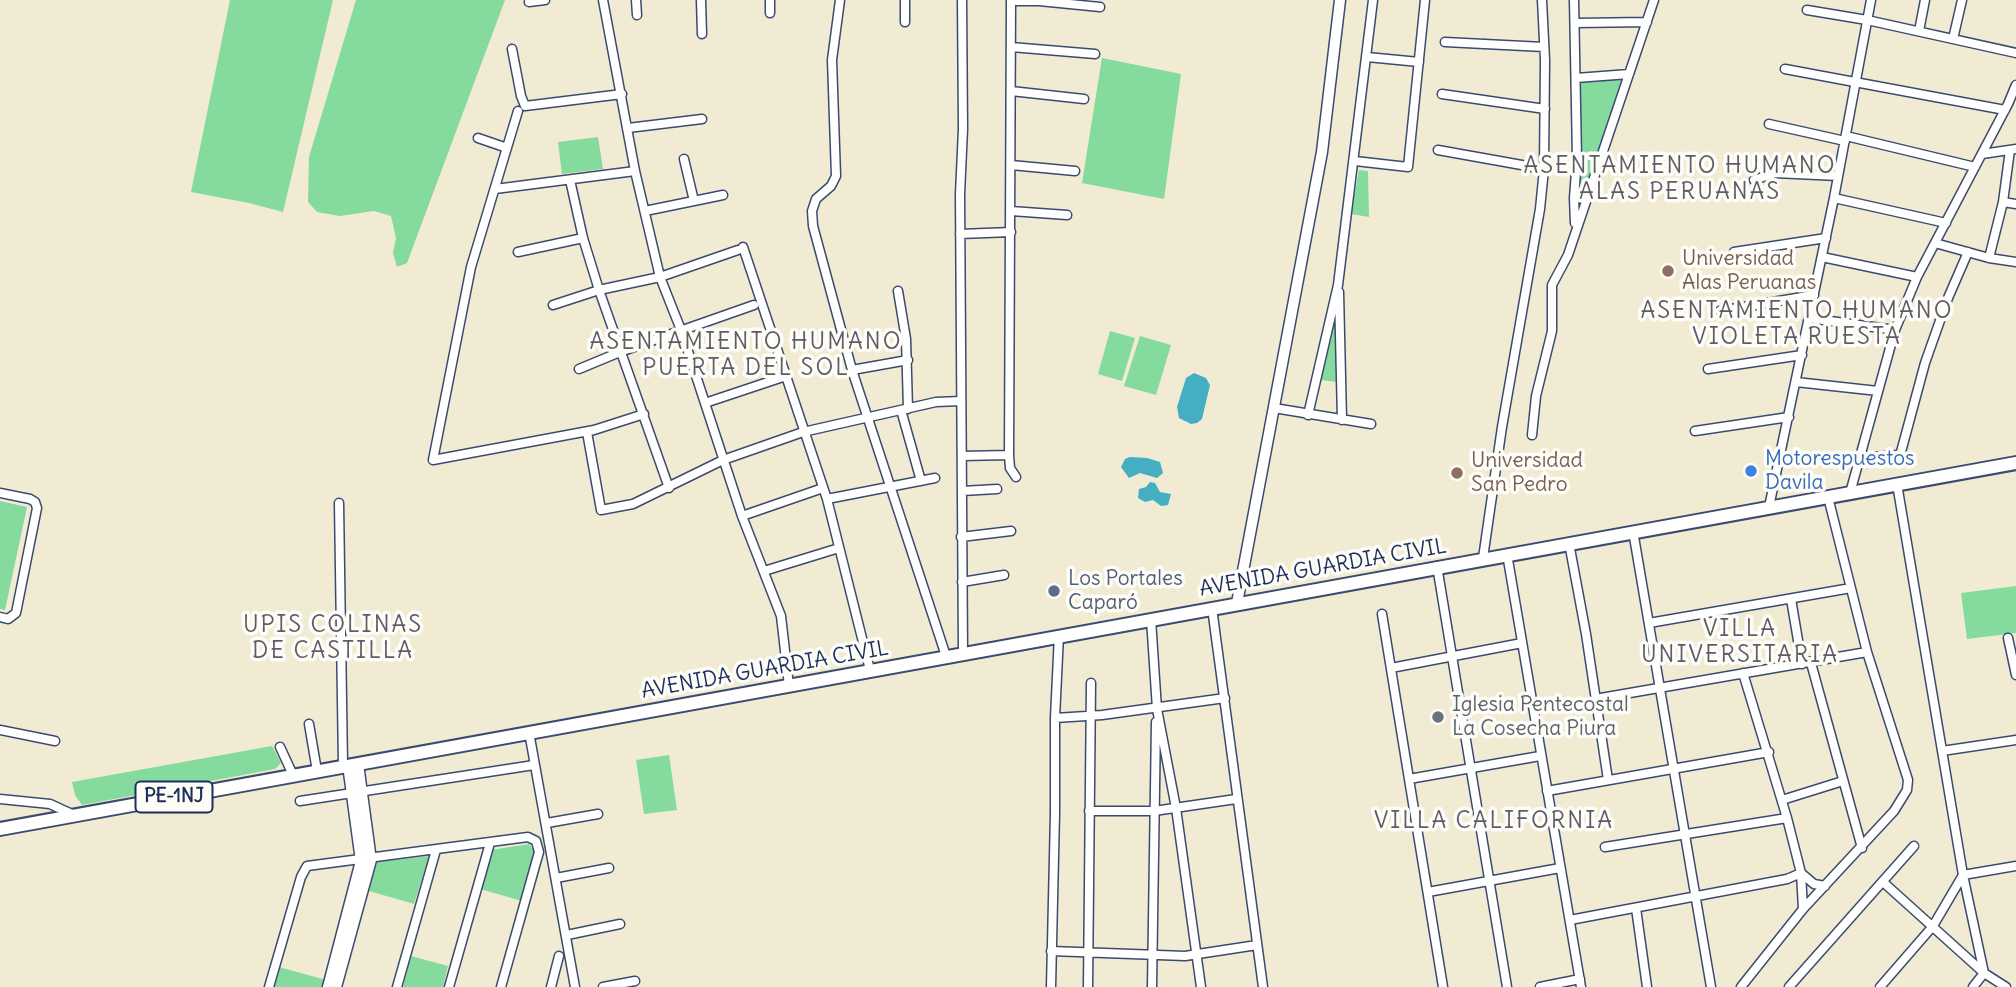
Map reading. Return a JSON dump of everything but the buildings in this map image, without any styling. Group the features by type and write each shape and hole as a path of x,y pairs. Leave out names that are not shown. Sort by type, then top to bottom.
{"highway":[{"name":"AVENIDA GUARDIA CIVIL","path":"350,765 2016,463"},
{"name":"PE-1NJ","path":"0,829 350,765"}],"street":[{"path":"529,2 545,0"},
{"path":"603,0 635,170 660,277 681,330 741,516 781,616 789,686"},
{"path":"636,0 638,15"},
{"path":"701,0 702,34"},
{"path":"770,0 770,13"},
{"path":"840,0 832,60 836,176 831,187 816,200 812,211 813,226 852,370 946,656"},
{"path":"905,0 905,22"},
{"path":"962,0 963,129 960,234 963,653"},
{"path":"1237,603 1322,152 1340,0"},
{"path":"1308,415 1338,285 1373,0"},
{"path":"1355,161 1408,167 1425,0"},
{"path":"1483,558 1502,427 1540,209 1545,109 1542,0"},
{"path":"1574,0 1576,230"},
{"path":"1532,435 1536,396 1552,331 1552,285 1568,255 1654,0"},
{"path":"1769,507 1826,238 1871,0"},
{"path":"1919,31 1925,0"},
{"path":"1953,39 1962,0"},
{"path":"1016,477 1010,468 1009,455 1011,1 1100,7"},
{"path":"1807,9 2016,54"},
{"path":"1575,23 1647,22"},
{"path":"1445,41 1544,47"},
{"path":"1011,47 1095,54"},
{"path":"512,49 525,106 622,94"},
{"path":"1367,57 1419,62"},
{"path":"1785,69 2010,106"},
{"path":"1576,78 1629,74"},
{"path":"1850,493 1895,330 1917,276 2010,106 2016,85"},
{"path":"1011,91 1084,99"},
{"path":"1442,94 1545,109"},
{"path":"518,111 471,267 433,460 587,432 644,414"},
{"path":"628,128 702,119"},
{"path":"1769,124 1975,167"},
{"path":"478,138 507,148"},
{"path":"1982,155 2013,149 1989,258"},
{"path":"1438,150 1544,169"},
{"path":"684,159 694,201"},
{"path":"1011,166 1075,171"},
{"path":"495,189 635,170"},
{"path":"1754,180 1774,173 1838,176"},
{"path":"570,180 583,238 599,290 669,488"},
{"path":"645,211 723,195"},
{"path":"1834,198 1946,223"},
{"path":"2003,202 2016,204"},
{"path":"1011,211 1066,215"},
{"path":"960,234 1011,232"},
{"path":"518,252 583,238"},
{"path":"1734,252 1826,238"},
{"path":"1935,243 1989,258 2016,262"},
{"path":"553,304 599,290 660,277 741,248 827,499 870,670"},
{"path":"1859,458 1898,455 1900,452 1925,363 1968,252"},
{"path":"1822,257 1917,276"},
{"path":"1338,285 1342,420"},
{"path":"898,291 908,360 904,409 921,481"},
{"path":"1720,311 1814,295"},
{"path":"579,369 754,305"},
{"path":"1809,318 1895,330"},
{"path":"1708,369 1802,355"},
{"path":"852,370 908,360"},
{"path":"705,403 786,376"},
{"path":"1796,382 1878,391"},
{"path":"587,432 601,510 633,504 723,460 803,432 936,402 961,401"},
{"path":"1274,408 1371,424"},
{"path":"1695,431 1789,417"},
{"path":"962,456 1009,455"},
{"path":"827,499 935,478"},
{"path":"1897,484 1964,875 1984,973 1973,987"},
{"path":"741,516 823,488"},
{"path":"962,491 997,489"},
{"path":"0,493 30,499 35,502 37,508 16,613 8,619 0,617"},
{"path":"1746,985 1803,909 1861,848 1901,800 1908,780 1867,652 1828,496"},
{"path":"336,987 366,860 357,792 350,765 339,503"},
{"path":"961,537 1011,531"},
{"path":"1633,531 1711,987"},
{"path":"1569,543 1608,780"},
{"path":"764,571 839,548"},
{"path":"1507,554 1580,983 1540,987"},
{"path":"1437,566 1507,987"},
{"path":"962,582 1004,575"},
{"path":"1648,623 1851,588"},
{"path":"1790,599 1806,663 1861,848"},
{"path":"1212,608 1263,987"},
{"path":"1382,614 1443,987"},
{"path":"1151,618 1157,709 1152,987"},
{"path":"1051,987 1055,718 1059,635"},
{"path":"2008,638 2016,675"},
{"path":"1391,668 1522,643"},
{"path":"1595,699 1867,652"},
{"path":"1743,673 1769,752 1801,873 1803,909"},
{"path":"1088,987 1091,684"},
{"path":"1055,718 1157,709 1225,698"},
{"path":"1157,709 1176,808 1201,987"},
{"path":"309,724 317,771"},
{"path":"0,730 55,741"},
{"path":"529,732 575,987"},
{"path":"1942,751 2016,740"},
{"path":"280,747 293,775"},
{"path":"1547,791 1769,752"},
{"path":"1409,779 1541,756"},
{"path":"300,801 534,765"},
{"path":"1782,800 1843,781"},
{"path":"0,799 50,804 74,816"},
{"path":"1089,811 1154,811 1236,799"},
{"path":"547,823 598,814"},
{"path":"1605,847 1787,818"},
{"path":"270,987 303,870 307,866 528,837 536,841 539,849 501,987"},
{"path":"449,987 490,843"},
{"path":"1789,987 1914,846"},
{"path":"397,987 436,850"},
{"path":"328,987 366,860"},
{"path":"1880,987 1933,926 1964,875 2016,866"},
{"path":"556,877 609,868"},
{"path":"1428,892 1560,868"},
{"path":"1801,873 1814,884 1825,886"},
{"path":"1570,920 1787,879 1801,873"},
{"path":"1883,882 1984,973 2006,987"},
{"path":"1636,908 1647,987"},
{"path":"567,935 620,923"},
{"path":"1051,951 1153,956 1197,955 1257,945"},
{"path":"551,987 559,956"},
{"path":"603,987 635,981"}],"green space":[{"path":"230,0 333,0 283,212 191,192"},
{"path":"356,0 505,0 407,263 397,267 393,253 396,238 391,216 374,211 340,216 317,212 308,202 309,157"},
{"path":"1102,58 1181,74 1164,199 1082,183"},
{"path":"1624,77 1580,206 1577,205 1582,170 1579,80"},
{"path":"598,137 603,169 562,174 558,142"},
{"path":"1359,170 1368,171 1369,217 1351,214"},
{"path":"1337,307 1337,382 1321,380"},
{"path":"1110,331 1135,338 1122,381 1098,374"},
{"path":"1140,336 1171,345 1156,395 1124,386"},
{"path":"0,501 27,507 5,610 0,609"},
{"path":"2016,586 2016,633 1967,639 1961,593"},
{"path":"272,746 281,763 275,769 82,805 75,795 72,782"},
{"path":"669,755 677,810 644,814 636,760"},
{"path":"529,844 535,852 522,901 480,889 491,850"},
{"path":"429,856 414,904 369,891 377,862"},
{"path":"411,956 448,966 443,987 403,987"},
{"path":"279,967 326,980 324,987 274,987"}],"water":[{"path":"1194,373 1206,378 1210,385 1202,419 1191,424 1179,418 1177,407 1186,378"},
{"path":"1130,457 1160,462 1163,473 1157,478 1140,473 1129,478 1121,467 1125,459"},
{"path":"1150,482 1155,483 1160,492 1171,494 1168,505 1161,506 1153,500 1145,502 1138,498 1139,489"}],"place":[{"name":"Universidad Alas Peruanas","path":"1668,271"},
{"name":"Motorespuestos Davila","path":"1751,471"},
{"name":"Universidad San Pedro","path":"1457,473"},
{"name":"Los Portales Caparó","path":"1054,591"},
{"name":"Iglesia Pentecostal La Cosecha Piura","path":"1438,717"}],"district":[{"name":"ASENTAMIENTO HUMANO ALAS PERUANAS","path":"1680,179"},
{"name":"ASENTAMIENTO HUMANO VIOLETA RUESTA","path":"1797,324"},
{"name":"ASENTAMIENTO HUMANO PUERTA DEL SOL","path":"746,355"},
{"name":"UPIS COLINAS DE CASTILLA","path":"333,638"},
{"name":"VILLA UNIVERSITARIA","path":"1740,642"},
{"name":"VILLA CALIFORNIA","path":"1494,821"}]}
